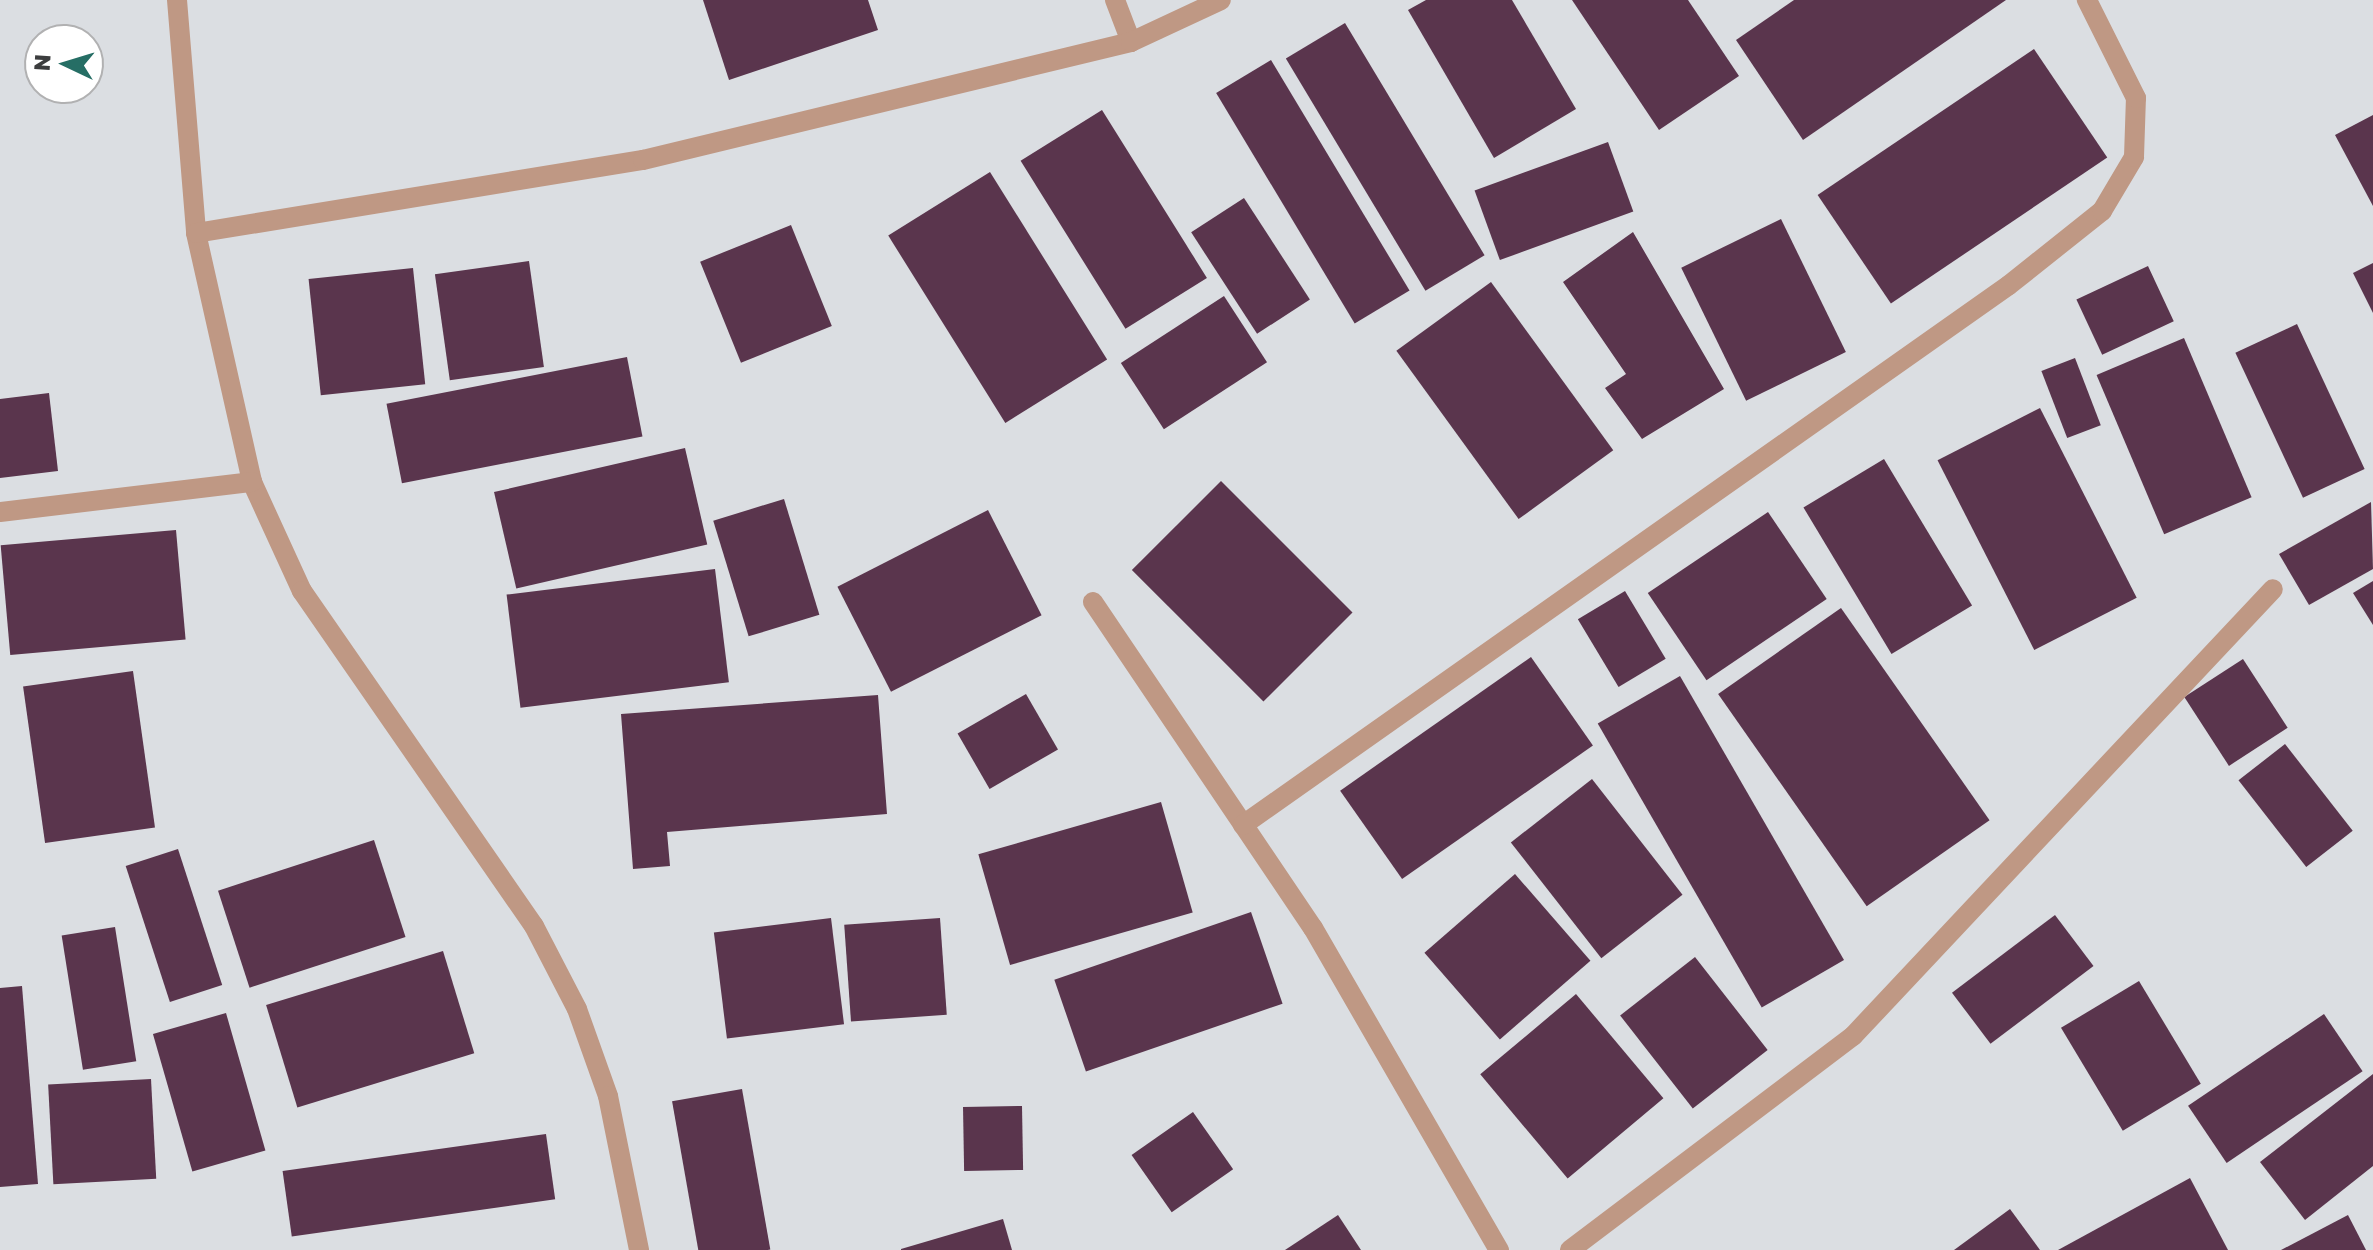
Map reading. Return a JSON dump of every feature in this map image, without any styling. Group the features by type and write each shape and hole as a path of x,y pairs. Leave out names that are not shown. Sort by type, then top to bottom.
{"street":[{"path":"177,0 196,233 252,482 302,591 534,926 577,1009 608,1096 639,1250"},
{"path":"1115,0 1131,42"},
{"path":"196,233 643,160 1131,42 1221,0"},
{"path":"1243,825 2009,285 2102,211 2134,157 2136,98 2087,0"},
{"path":"0,512 252,482"},
{"path":"1570,1250 1853,1036 2273,589"},
{"path":"1093,602 1313,928 1499,1250"}],"building":[{"path":"703,0 868,0 878,30 729,80"},
{"path":"1426,0 1512,0 1576,109 1494,158 1408,10"},
{"path":"1572,0 1688,0 1739,76 1659,130"},
{"path":"1794,0 2006,0 1803,140 1736,40"},
{"path":"1345,23 1485,255 1425,291 1286,59"},
{"path":"2034,49 2107,158 1891,304 1818,195"},
{"path":"1271,60 1410,291 1355,324 1216,93"},
{"path":"1102,110 1207,278 1126,329 1021,161"},
{"path":"2373,115 2373,206 2335,135"},
{"path":"1608,142 1633,212 1500,260 1475,191"},
{"path":"990,172 1107,359 1005,423 888,236"},
{"path":"1244,198 1310,299 1257,334 1191,232"},
{"path":"1781,219 1846,352 1746,401 1681,268"},
{"path":"791,225 832,326 741,363 700,262"},
{"path":"1633,232 1724,389 1642,439 1605,388 1626,374 1563,282"},
{"path":"529,261 544,367 450,380 435,274"},
{"path":"2373,263 2373,313 2353,273"},
{"path":"2148,266 2174,321 2102,355 2076,299"},
{"path":"413,268 425,384 321,395 309,279"},
{"path":"1491,282 1613,450 1519,519 1396,351"},
{"path":"1224,296 1267,362 1164,429 1121,363"},
{"path":"2297,324 2365,469 2303,498 2235,353"},
{"path":"2184,338 2252,497 2164,534 2097,375"},
{"path":"627,357 642,437 402,483 387,404"},
{"path":"2075,358 2101,425 2067,438 2041,371"},
{"path":"49,393 58,471 0,478 0,399"},
{"path":"2040,408 2137,598 2034,650 1938,460"},
{"path":"685,448 707,544 516,589 494,492"},
{"path":"1884,459 1972,606 1891,654 1803,507"},
{"path":"1221,481 1353,613 1263,702 1132,570"},
{"path":"784,499 819,615 749,636 713,521"},
{"path":"2371,502 2373,569 2309,605 2279,554"},
{"path":"988,510 1042,615 891,692 837,587"},
{"path":"1768,512 1827,599 1707,680 1648,593"},
{"path":"176,530 186,640 10,655 1,545"},
{"path":"715,569 729,682 520,708 507,595"},
{"path":"2373,581 2373,625 2353,593"},
{"path":"1625,591 1666,659 1619,687 1578,619"},
{"path":"1841,608 1990,820 1867,906 1718,694"},
{"path":"1531,657 1593,745 1402,879 1340,791"},
{"path":"2243,659 2288,728 2229,766 2184,697"},
{"path":"133,671 155,827 45,843 23,686"},
{"path":"1680,676 1844,960 1762,1008 1598,724"},
{"path":"1026,694 1058,749 990,789 958,734"},
{"path":"878,695 887,814 667,832 670,866 633,869 621,714"},
{"path":"2285,744 2353,831 2306,867 2239,780"},
{"path":"1592,779 1683,895 1601,958 1511,842"},
{"path":"1161,802 1193,913 1010,965 978,854"},
{"path":"374,840 406,937 250,988 218,891"},
{"path":"178,849 222,985 170,1002 126,866"},
{"path":"1515,874 1590,961 1500,1040 1424,953"},
{"path":"1251,912 1283,1004 1086,1071 1054,980"},
{"path":"2055,915 2094,966 1990,1044 1952,993"},
{"path":"831,918 844,1024 727,1039 714,932"},
{"path":"940,918 947,1015 851,1021 844,925"},
{"path":"115,927 136,1061 83,1070 62,935"},
{"path":"443,951 474,1053 297,1107 266,1005"},
{"path":"1695,957 1768,1050 1693,1108 1620,1015"},
{"path":"2139,981 2201,1084 2123,1131 2061,1028"},
{"path":"22,986 38,1184 0,1187 0,988"},
{"path":"1576,994 1663,1098 1568,1179 1480,1074"},
{"path":"226,1013 265,1150 192,1171 153,1034"},
{"path":"2324,1014 2363,1071 2227,1163 2188,1106"},
{"path":"2373,1074 2373,1166 2305,1220 2260,1162"},
{"path":"151,1079 156,1179 53,1184 48,1084"},
{"path":"742,1089 770,1250 698,1250 672,1101"},
{"path":"1022,1106 1023,1170 964,1171 963,1107"},
{"path":"1193,1112 1233,1169 1172,1212 1132,1155"},
{"path":"546,1134 555,1199 292,1236 283,1171"},
{"path":"2190,1178 2228,1250 2058,1250"},
{"path":"2010,1209 2040,1250 1954,1250"},
{"path":"1338,1215 1361,1250 1285,1250"},
{"path":"2348,1215 2366,1250 2281,1250"},
{"path":"1003,1219 1012,1250 901,1250 901,1249"}]}
